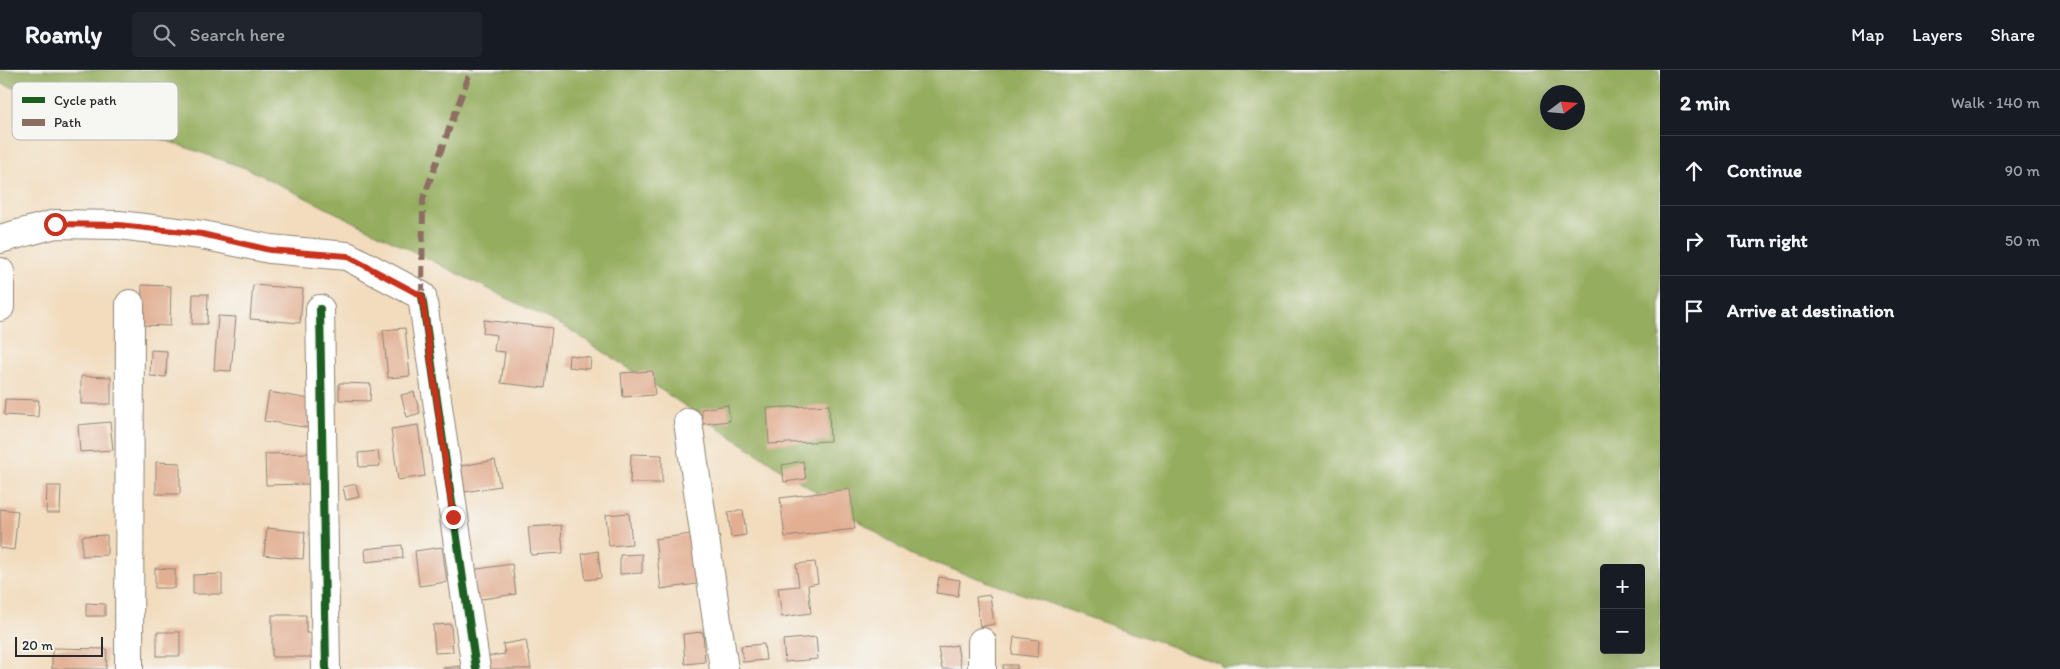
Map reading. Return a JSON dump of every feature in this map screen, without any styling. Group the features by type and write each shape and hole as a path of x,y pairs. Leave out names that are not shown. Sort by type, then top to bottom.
{"street":[{"path":"0,239 55,224 119,225 202,234 270,250 347,256 422,296 476,669"},
{"path":"0,272 0,307"},
{"path":"129,669 130,304"},
{"path":"320,309 326,669"},
{"path":"688,422 724,669"},
{"path":"982,642 982,669"}],"green space":[{"path":"0,70 1660,70 1660,669 1222,669 1221,664 909,554 569,329 248,169 164,140 178,140 178,82 12,82 12,87 0,83"}],"building":[{"path":"142,285 171,286 170,326 141,325"},
{"path":"253,285 303,289 300,323 250,319"},
{"path":"193,294 208,294 207,324 192,324"},
{"path":"218,316 236,317 231,371 214,370"},
{"path":"484,320 552,328 545,388 501,383 505,352 494,351 496,335 483,333"},
{"path":"405,328 410,376 388,378 383,330"},
{"path":"151,350 167,351 166,377 150,376"},
{"path":"569,355 591,358 590,369 568,367"},
{"path":"653,371 655,395 623,397 621,373"},
{"path":"81,376 111,377 111,404 81,404"},
{"path":"339,383 371,384 370,401 339,400"},
{"path":"269,392 315,400 311,428 264,421"},
{"path":"414,392 420,413 407,417 401,395"},
{"path":"5,399 39,400 38,417 4,415"},
{"path":"728,405 730,421 703,424 701,409"},
{"path":"829,405 830,441 769,444 767,408"},
{"path":"110,422 113,450 80,452 78,425"},
{"path":"418,425 425,476 398,480 391,429"},
{"path":"378,451 380,466 359,467 358,453"},
{"path":"309,453 310,484 266,485 265,454"},
{"path":"631,454 662,455 662,483 630,483"},
{"path":"495,460 500,486 465,492 461,466"},
{"path":"803,461 806,479 784,482 782,465"},
{"path":"156,462 180,463 180,494 156,494"},
{"path":"356,484 359,497 346,500 343,487"},
{"path":"47,486 61,486 60,513 46,513"},
{"path":"850,489 855,529 785,537 780,498"},
{"path":"0,509 18,511 14,550 0,548"},
{"path":"743,510 746,535 731,537 728,512"},
{"path":"629,513 632,544 609,546 606,515"},
{"path":"561,525 563,553 531,555 528,527"},
{"path":"267,528 305,532 303,559 264,555"},
{"path":"691,534 697,584 661,589 655,539"},
{"path":"107,535 107,555 82,556 82,536"},
{"path":"402,545 403,558 366,562 365,549"},
{"path":"442,547 447,582 419,586 415,551"},
{"path":"598,551 601,578 586,580 582,554"},
{"path":"642,554 642,573 620,574 620,555"},
{"path":"815,562 818,583 808,585 811,613 782,617 778,588 799,586 796,564"},
{"path":"512,564 516,594 475,600 471,570"},
{"path":"155,568 175,569 175,588 155,588"},
{"path":"222,574 222,594 193,594 193,575"},
{"path":"939,577 960,580 958,596 936,593"},
{"path":"990,595 994,624 980,627 976,597"},
{"path":"86,603 105,604 105,616 86,616"},
{"path":"272,615 306,615 306,633 314,633 314,657 272,657"},
{"path":"451,624 453,652 435,653 433,625"},
{"path":"157,632 180,632 180,656 157,656"},
{"path":"703,632 705,662 685,664 683,634"},
{"path":"816,637 818,659 785,662 783,640"},
{"path":"1014,637 1039,640 1038,657 1012,654"},
{"path":"526,640 531,669 486,669 484,657 505,654 503,644"},
{"path":"764,644 766,660 743,662 741,646"},
{"path":"957,645 961,669 942,669 938,648"},
{"path":"52,648 107,649 106,669 52,669"},
{"path":"1003,665 1017,665 1017,669 1003,669"},
{"path":"462,666 462,669 443,669 443,668"}],"marked path":[{"path":"422,296 423,199 471,70"}],"cycle path":[{"path":"422,296 476,669"},
{"path":"320,309 326,669"}],"route":[{"path":"55,224 119,225 202,234 270,250 347,256 422,296 453,517"}]}
